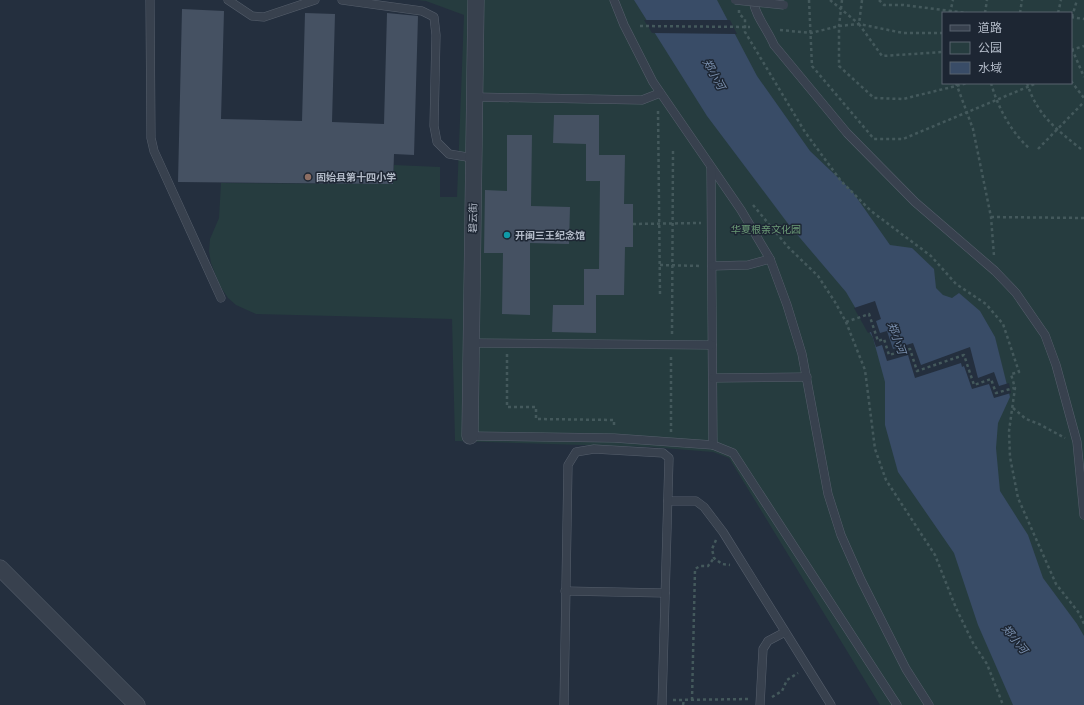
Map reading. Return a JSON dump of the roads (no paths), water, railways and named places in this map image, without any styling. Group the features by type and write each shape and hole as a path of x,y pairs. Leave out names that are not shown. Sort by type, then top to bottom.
{"street":[{"name":"碧云街","path":"470,436 476,0"},
{"path":"0,568 137,705"}],"lane":[{"path":"150,0 150,138 154,151 221,298"},
{"path":"228,0 252,16 264,17 315,0"},
{"path":"342,0 422,11 434,17 436,35 434,126 437,142 449,154 474,158"},
{"path":"614,0 624,25 653,82 741,210 770,259 787,305 807,376 828,494 841,536 861,580 906,669 929,705"},
{"path":"753,0 754,10 767,28 774,45 847,133 915,202 995,271 1016,293 1045,335 1080,442 1084,515"},
{"path":"737,4 784,5"},
{"path":"474,97 642,100 660,93"},
{"path":"712,168 713,445"},
{"path":"712,266 748,265 770,259"},
{"path":"471,343 712,345"},
{"path":"713,378 807,376"},
{"path":"470,436 614,438 713,445 733,453 897,705"},
{"path":"564,705 568,465 576,452 594,449 663,453 669,458 662,702"},
{"path":"668,501 696,501 704,507 723,532 831,705"},
{"path":"565,592 666,593"},
{"path":"760,702 763,649 768,641 785,632"}],"water":[{"name":"郑小河","path":"634,0 717,0 757,76 810,151 852,191 890,245 912,248 934,269 936,288 943,295 952,298 959,293 980,311 995,337 1010,397 998,423 996,448 1000,491 1028,535 1043,578 1077,624 1084,636 1084,705 1013,705 978,625 954,553 898,472 885,425 885,382 873,338 846,292 789,225 707,116"}],"place":[{"name":"固始县第十四小学","path":"308,177"},
{"name":"开闽三王纪念馆","path":"507,235"}],"park label":[{"name":"华夏根亲文化园","path":"766,229"}]}
